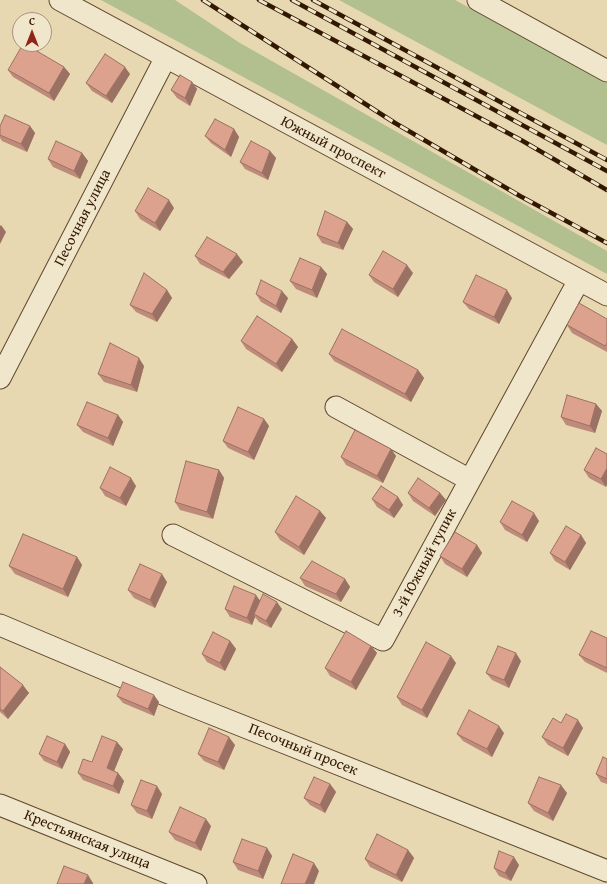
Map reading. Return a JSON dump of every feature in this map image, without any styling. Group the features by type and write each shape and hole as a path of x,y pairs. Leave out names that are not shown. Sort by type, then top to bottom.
{"street":[{"name":"Южный проспект","path":"60,0 607,295"},
{"path":"478,0 607,71"},
{"name":"Песочная улица","path":"0,378 166,57"},
{"name":"3-й Южный тупик","path":"174,535 383,640 578,280"},
{"path":"336,407 470,480"},
{"name":"Песочный просек","path":"0,625 182,702 607,871"},
{"name":"Крестьянская улица","path":"0,805 196,884"}],"green space":[{"path":"101,0 175,0 240,43 607,251 607,274"},
{"path":"339,0 455,0 607,83 607,145"}],"building":[{"path":"18,52 39,52 64,67 49,93 8,70"},
{"path":"105,54 125,67 106,96 86,83"},
{"path":"180,75 192,82 185,98 171,90"},
{"path":"5,115 30,126 21,144 0,135 0,126"},
{"path":"215,119 234,129 225,150 205,136"},
{"path":"56,141 82,153 74,171 48,159"},
{"path":"251,141 270,151 262,173 240,162"},
{"path":"148,188 169,200 155,223 135,211"},
{"path":"325,211 347,222 338,243 317,235"},
{"path":"207,237 237,254 223,272 195,256"},
{"path":"383,251 407,265 393,289 369,275"},
{"path":"300,258 321,267 312,290 290,281"},
{"path":"144,273 167,290 152,314 130,305"},
{"path":"476,275 507,290 494,317 463,302"},
{"path":"261,280 282,291 276,306 256,294"},
{"path":"579,303 607,319 607,343 605,346 567,325"},
{"path":"257,316 292,339 276,364 241,341"},
{"path":"342,329 418,370 405,394 329,354"},
{"path":"110,343 139,358 131,385 98,374"},
{"path":"567,395 596,404 590,426 561,417"},
{"path":"87,402 118,415 108,438 77,425"},
{"path":"238,407 264,419 248,452 223,441"},
{"path":"355,430 391,449 377,476 341,457"},
{"path":"596,448 607,454 607,468 601,479 584,470"},
{"path":"186,461 219,470 207,512 175,502"},
{"path":"110,467 131,478 120,498 100,488"},
{"path":"418,478 440,493 429,508 408,493"},
{"path":"381,486 398,497 389,510 372,499"},
{"path":"296,496 320,511 299,547 275,532"},
{"path":"512,501 534,513 522,535 500,522"},
{"path":"566,526 581,535 565,562 550,553"},
{"path":"455,532 477,545 462,569 440,556"},
{"path":"23,534 77,557 63,589 9,566"},
{"path":"312,561 345,579 336,594 300,578"},
{"path":"140,564 162,574 150,600 128,590"},
{"path":"234,586 256,595 247,618 225,609"},
{"path":"263,594 277,602 266,621 254,614"},
{"path":"346,631 371,646 351,682 325,668"},
{"path":"591,631 607,638 607,668 579,655"},
{"path":"213,632 230,641 220,663 202,654"},
{"path":"426,642 451,656 422,710 397,697"},
{"path":"498,646 516,653 504,680 486,673"},
{"path":"0,667 23,685 3,711 0,709"},
{"path":"123,682 154,695 148,709 117,696"},
{"path":"469,710 499,726 487,749 457,734"},
{"path":"566,714 578,720 563,748 542,737 553,718 561,723"},
{"path":"209,728 229,737 218,762 198,754"},
{"path":"47,736 65,744 57,762 39,754"},
{"path":"102,736 117,742 107,768 118,773 113,786 78,773 83,759 92,762"},
{"path":"603,757 607,759 607,779 596,774"},
{"path":"314,777 330,784 320,805 304,798"},
{"path":"539,777 561,785 548,813 528,803"},
{"path":"141,780 157,786 147,811 131,805"},
{"path":"180,807 206,819 195,843 169,832"},
{"path":"377,834 408,850 396,875 365,859"},
{"path":"242,839 267,848 258,871 233,862"},
{"path":"499,851 514,857 505,873 494,868"},
{"path":"293,854 314,863 305,884 281,884"},
{"path":"64,866 88,875 84,884 57,884"}],"railway":[{"path":"203,0 395,123 520,196 607,243"},
{"path":"259,0 521,140 607,190"},
{"path":"292,0 607,171"},
{"path":"313,0 607,160"}]}
